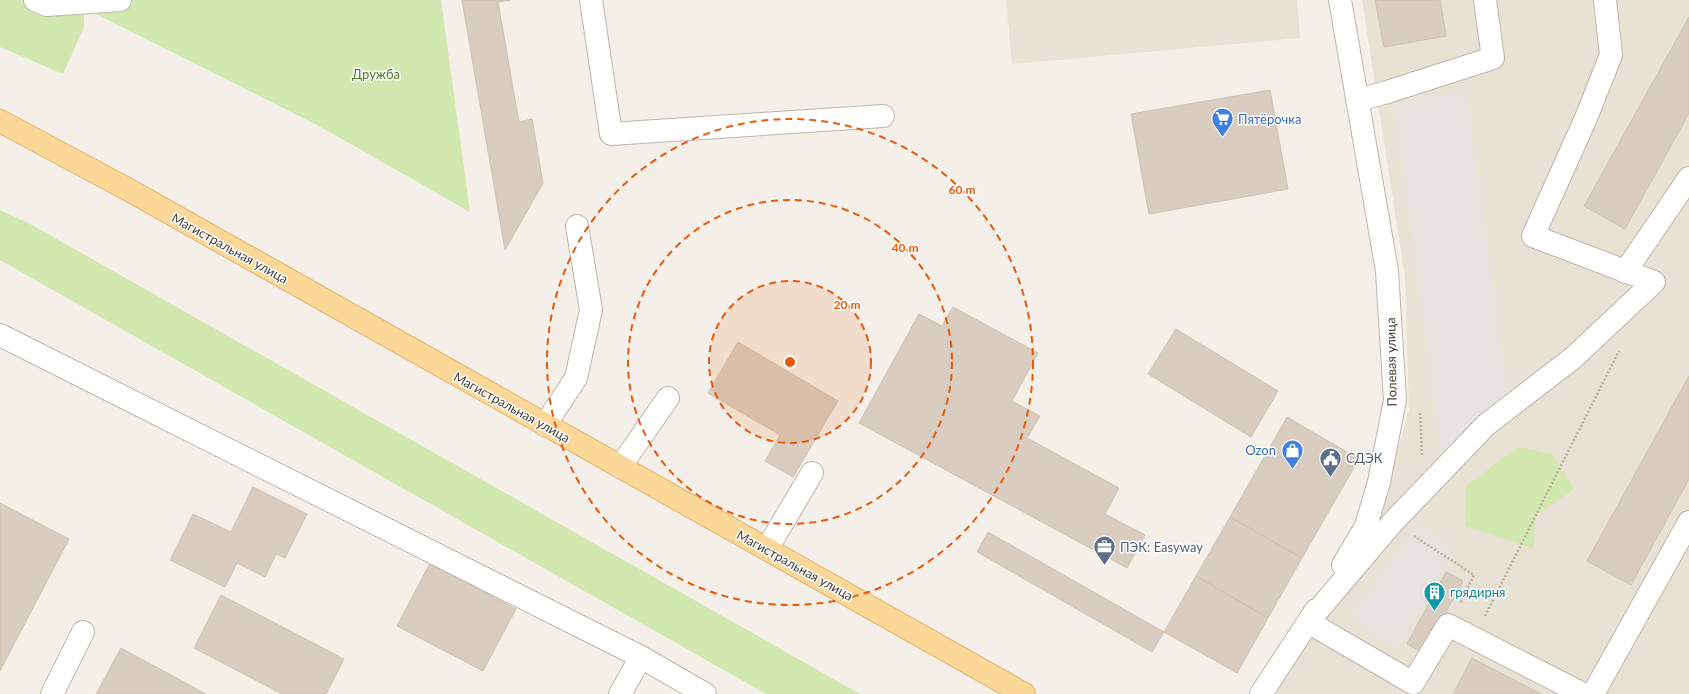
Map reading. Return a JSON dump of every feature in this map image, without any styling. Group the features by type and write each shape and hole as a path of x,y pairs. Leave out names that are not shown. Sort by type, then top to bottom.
{"main road":[{"name":"Магистральная улица","path":"0,121 129,190 1024,694"}],"street":[{"path":"35,0 47,5 120,0"},
{"path":"592,0 611,134 883,116"},
{"name":"Полевая улица","path":"1261,694 1308,622 1366,526 1379,482 1395,400 1387,271 1340,0"},
{"path":"1357,100 1384,93 1493,58 1485,0"},
{"path":"1583,694 1448,625 1413,683 1308,622 1393,522 1486,426 1573,358 1654,282 1533,236 1586,118 1611,55 1605,0"},
{"path":"1625,272 1689,178"},
{"path":"545,425 576,378 591,310 578,226"},
{"path":"0,335 641,657 706,694"},
{"path":"620,467 668,398"},
{"path":"767,549 812,473"},
{"path":"1593,694 1689,522"},
{"path":"52,694 83,632"},
{"path":"620,694 641,657"}],"path":[{"path":"1474,638 1621,346"},
{"path":"1393,522 1474,575 1448,625"}],"shaded area":[{"path":"1006,0 1297,0 1300,38 1012,64"},
{"path":"1362,0 1689,0 1689,694 1275,694 1377,526 1409,410 1405,277"},
{"path":"1466,92 1507,394 1442,454 1394,103"},
{"path":"1420,521 1452,549 1398,649 1351,616"}],"green space":[{"name":"Дружба","path":"0,0 441,0 470,212 319,126 84,8 84,27 63,74 0,47"},
{"path":"0,210 32,225 860,694 766,694 0,260"},
{"path":"1518,447 1552,454 1574,489 1535,516 1534,549 1465,526 1466,486"}],"building":[{"path":"462,0 511,0 498,2 519,122 532,119 543,183 505,250"},
{"path":"1375,0 1440,0 1446,36 1384,47"},
{"path":"1689,17 1689,113 1625,229 1584,206"},
{"path":"1270,90 1288,189 1149,214 1131,114"},
{"path":"953,307 1038,353 1012,401 1040,416 1027,438 1119,488 1105,514 1145,535 1127,568 859,423 919,314 942,326"},
{"path":"1176,329 1278,391 1251,437 1148,374"},
{"path":"738,342 838,401 793,477 765,461 780,435 708,393"},
{"path":"1689,376 1689,479 1631,585 1587,561"},
{"path":"1287,417 1359,459 1302,558 1230,517"},
{"path":"253,487 307,514 285,558 276,554 265,577 237,563 225,587 170,560 193,514 231,532"},
{"path":"0,503 69,539 0,671"},
{"path":"1230,517 1302,558 1268,618 1196,576"},
{"path":"988,532 1164,632 1152,652 977,552"},
{"path":"430,563 516,609 483,671 397,626"},
{"name":"грядирня","path":"1446,572 1463,581 1424,653 1407,644"},
{"path":"1196,576 1268,618 1237,673 1164,632"},
{"path":"221,595 344,659 326,694 282,694 194,648"},
{"path":"121,648 206,694 96,694"},
{"path":"1472,658 1541,694 1453,694"}],"place":[{"name":"Пятёрочка","path":"1223,138"},
{"name":"Ozon","path":"1292,470"},
{"name":"СДЭК","path":"1330,478"},
{"name":"ПЭК: Easyway","path":"1105,566"},
{"name":"грядирня","path":"1435,612"}]}
